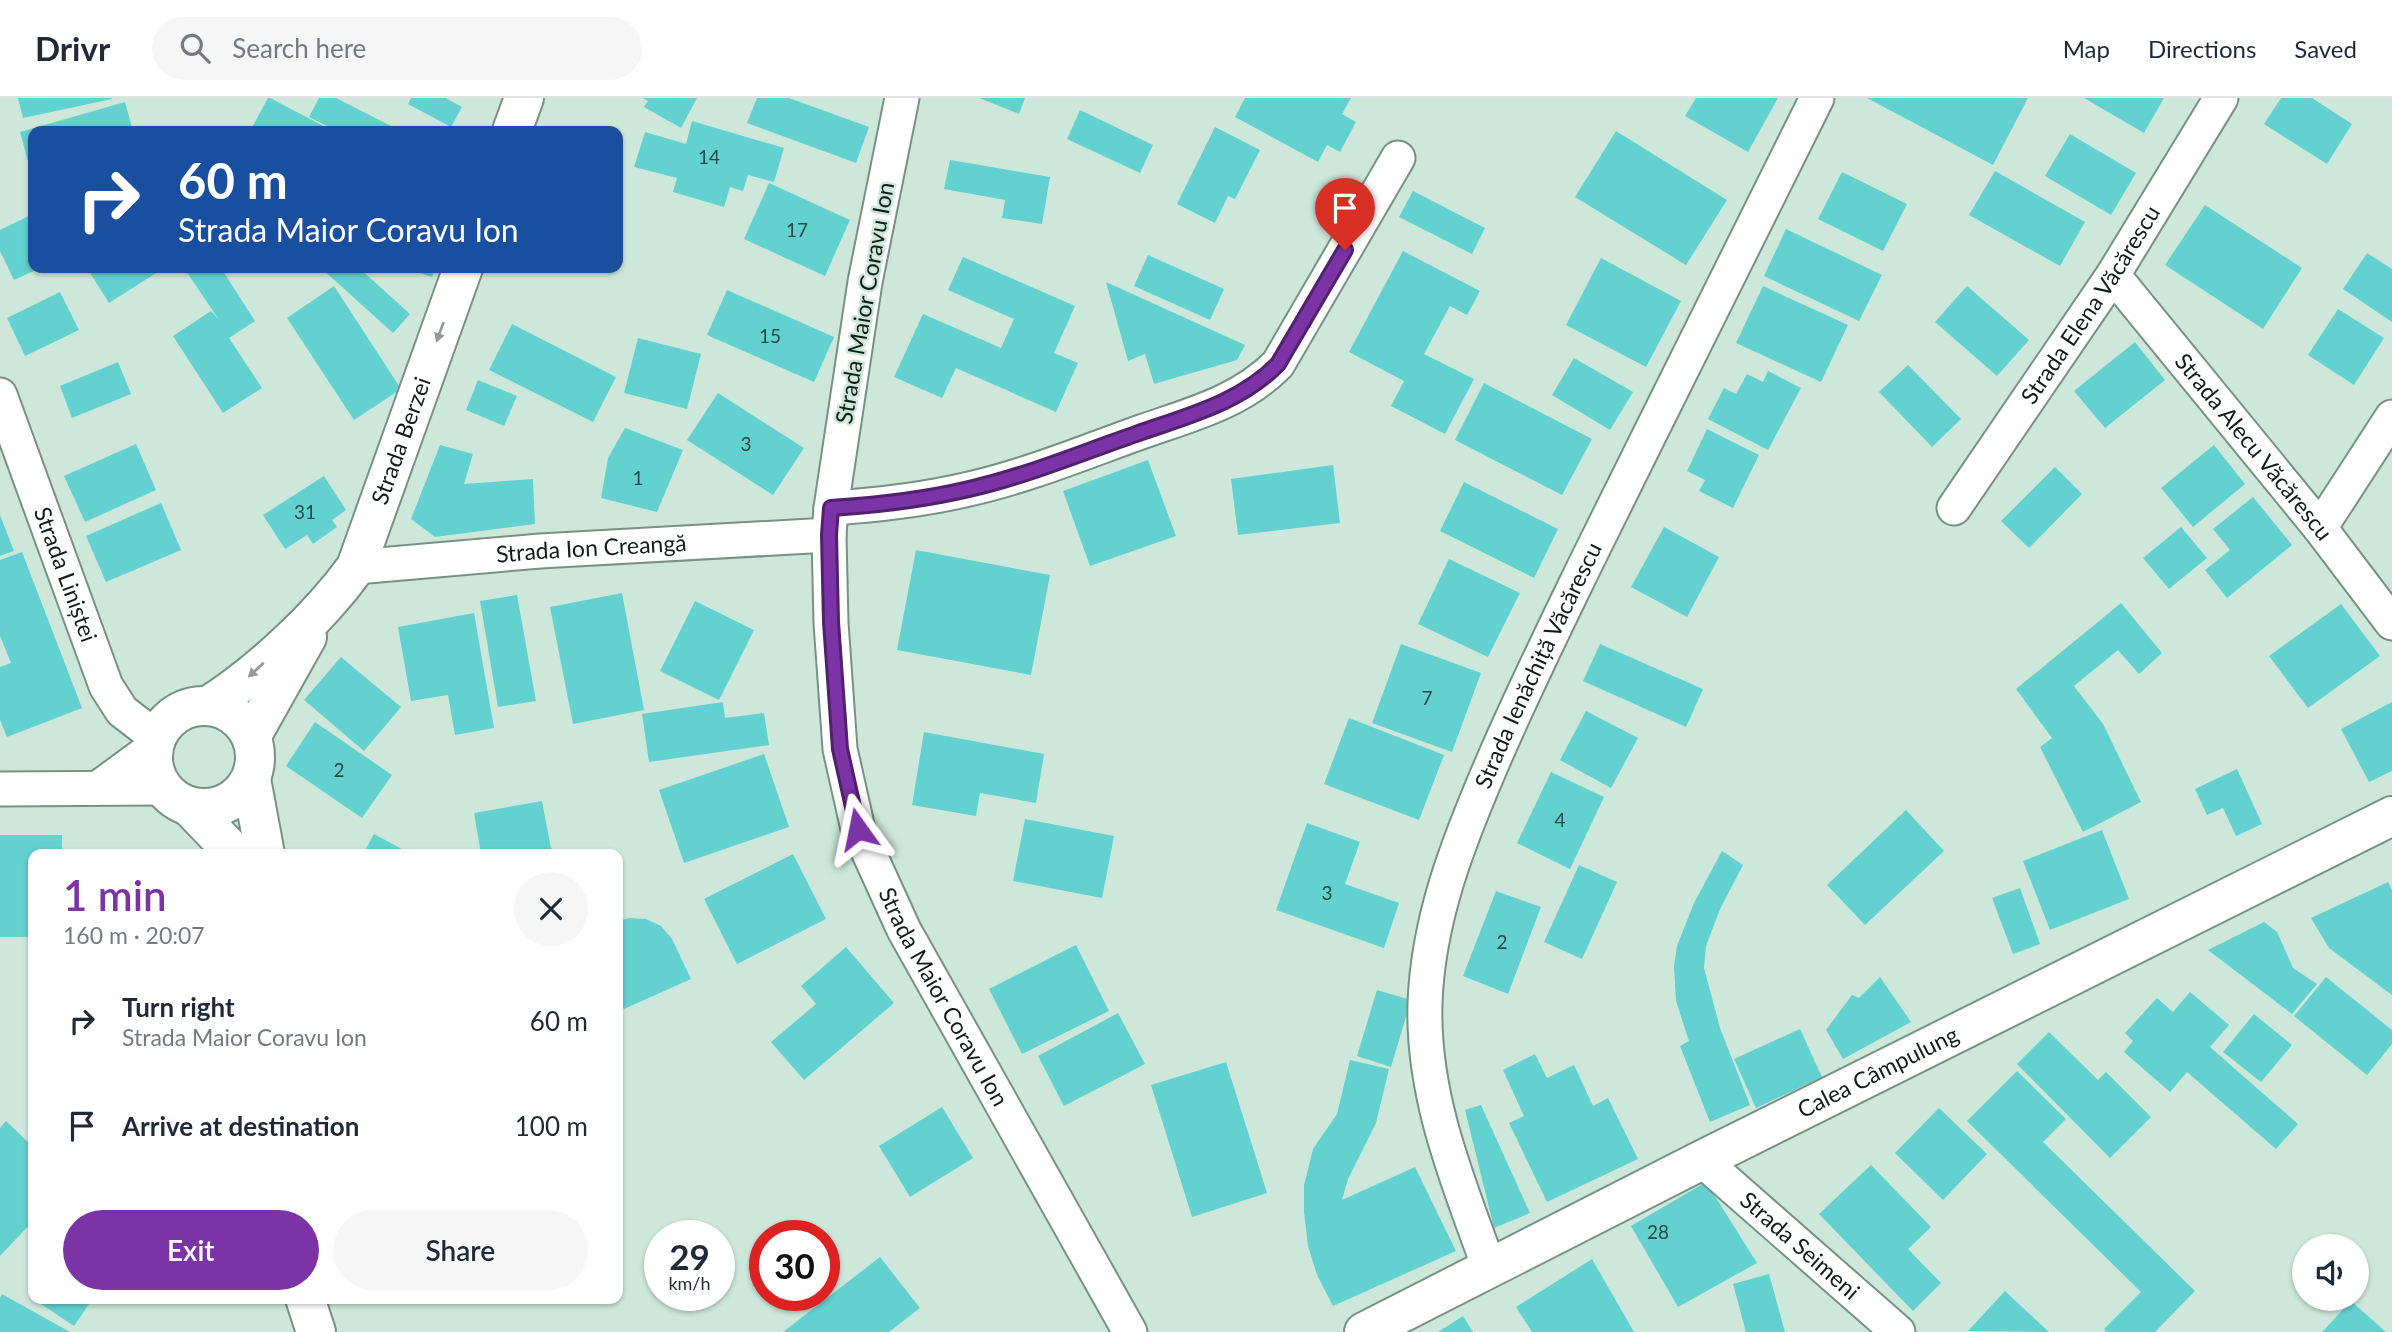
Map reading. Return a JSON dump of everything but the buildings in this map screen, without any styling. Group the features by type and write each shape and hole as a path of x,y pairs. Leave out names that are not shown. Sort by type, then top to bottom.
{"street":[{"path":"514,126 524,98"},
{"name":"Strada Maior Coravu Ion","path":"902,98 865,282 830,522 831,622 840,749 858,829 904,930 1130,1332"},
{"name":"Strada Ienăchiță Văcărescu","path":"1489,1267 1454,1172 1436,1107 1425,1006 1430,946 1436,915 1463,834 1521,695 1818,98"},
{"name":"Strada Elena Văcărescu","path":"1954,508 2113,275 2221,98"},
{"path":"830,522 903,502 971,489 1052,464 1219,405 1247,391 1278,364 1398,158"},
{"name":"Strada Berzei","path":"251,737 324,608 356,567 461,273"},
{"name":"Strada Alecu Văcărescu","path":"2113,275 2320,528 2392,623"},
{"name":"Strada Liniștei","path":"0,395 106,686 122,711 155,742"},
{"path":"2320,528 2392,417"},
{"name":"Strada Ion Creangă","path":"356,567 830,522"},
{"name":"Strada Berzei","path":"208,706 237,688 324,608"},
{"path":"0,789 98,788 176,797 204,808 223,805 239,795 251,779 256,759 251,737 236,717 221,708 191,708 175,715 163,726 155,742 153,766 176,797 230,849"},
{"path":"98,788 155,742"},
{"path":"251,779 264,849"},
{"name":"Calea Câmpulung","path":"1364,1332 2392,816"},
{"name":"Strada Seimeni","path":"1702,1160 1898,1332"},
{"path":"307,1304 316,1332"}],"route":[{"path":"858,829 840,749 831,622 831,508 903,502 971,489 1052,464 1219,405 1247,391 1278,364 1345,250"}]}
